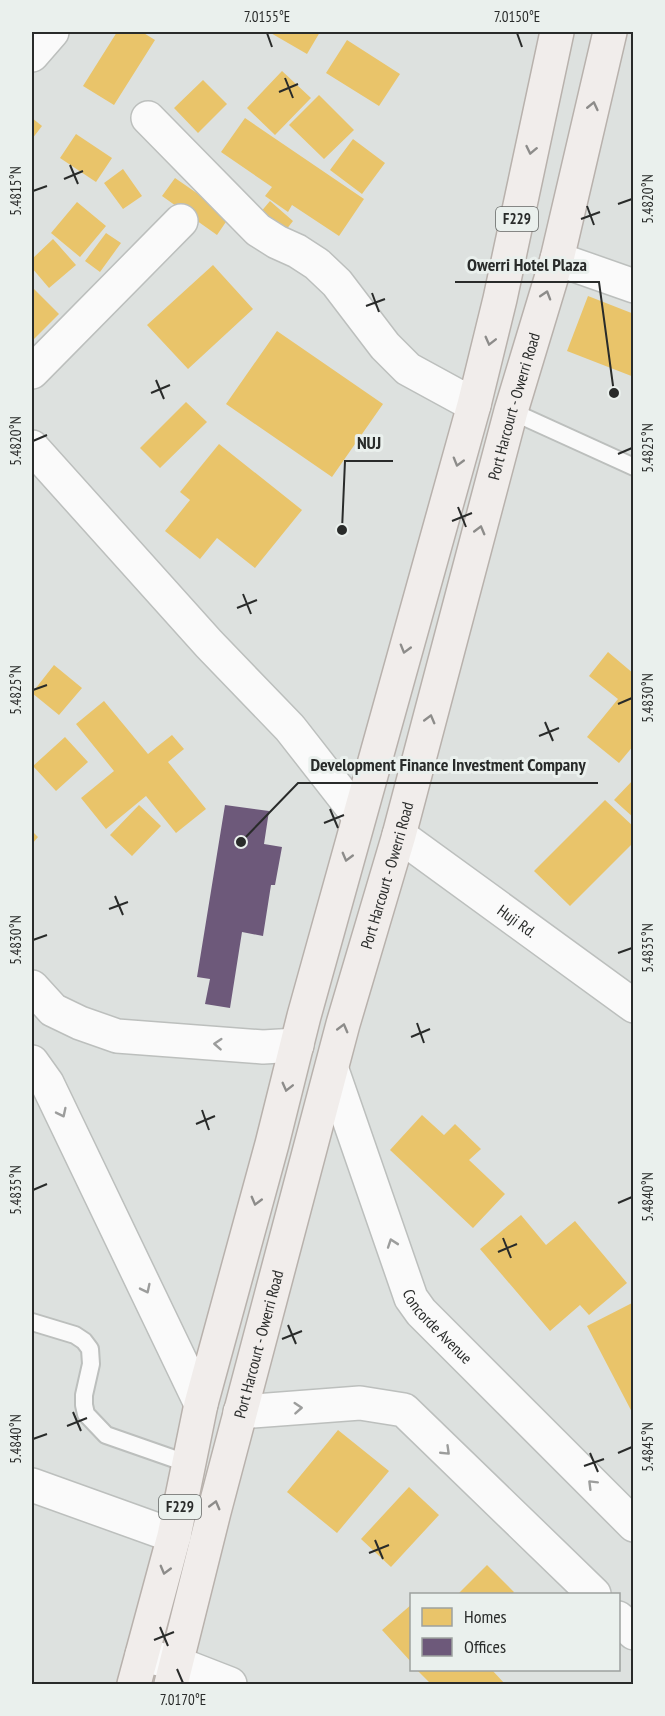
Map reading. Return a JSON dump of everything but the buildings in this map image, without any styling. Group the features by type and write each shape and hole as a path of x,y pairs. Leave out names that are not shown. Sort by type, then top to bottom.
{"main road":[{"name":"F229","path":"138,1670 174,1536 201,1404 304,1016 358,815 474,405 500,299 557,32"},
{"name":"Port Harcourt - Owerri Road","path":"174,1674 240,1412 347,1013 399,835 511,411 557,259 610,32"},
{"path":"358,815 399,835"}],"street":[{"path":"32,55 52,32"},
{"path":"147,118 258,230 317,264 337,283 394,357 408,369 474,405"},
{"path":"32,372 181,221"},
{"path":"557,259 633,286"},
{"path":"32,447 209,644 290,728 358,815"},
{"name":"Huji Rd.","path":"399,835 633,1006"},
{"path":"32,987 53,1010 80,1023 117,1036 263,1047 297,1045"},
{"path":"32,1062 47,1083 201,1404"},
{"name":"Concorde Avenue","path":"332,1070 411,1298 421,1311 633,1526"},
{"path":"240,1412 360,1403 404,1410 593,1593"},
{"path":"32,1485 174,1536"},
{"path":"620,1620 633,1633"},
{"path":"138,1670 230,1684"}],"lane":[{"path":"511,411 633,467"},
{"path":"32,1322 75,1335 90,1349 91,1364 84,1405 87,1414 106,1435 189,1464"}],"place":[{"name":"Owerri Hotel Plaza","path":"614,393"},
{"name":"NUJ","path":"342,530"},
{"name":"Development Finance Investment Company","path":"241,842"}]}
